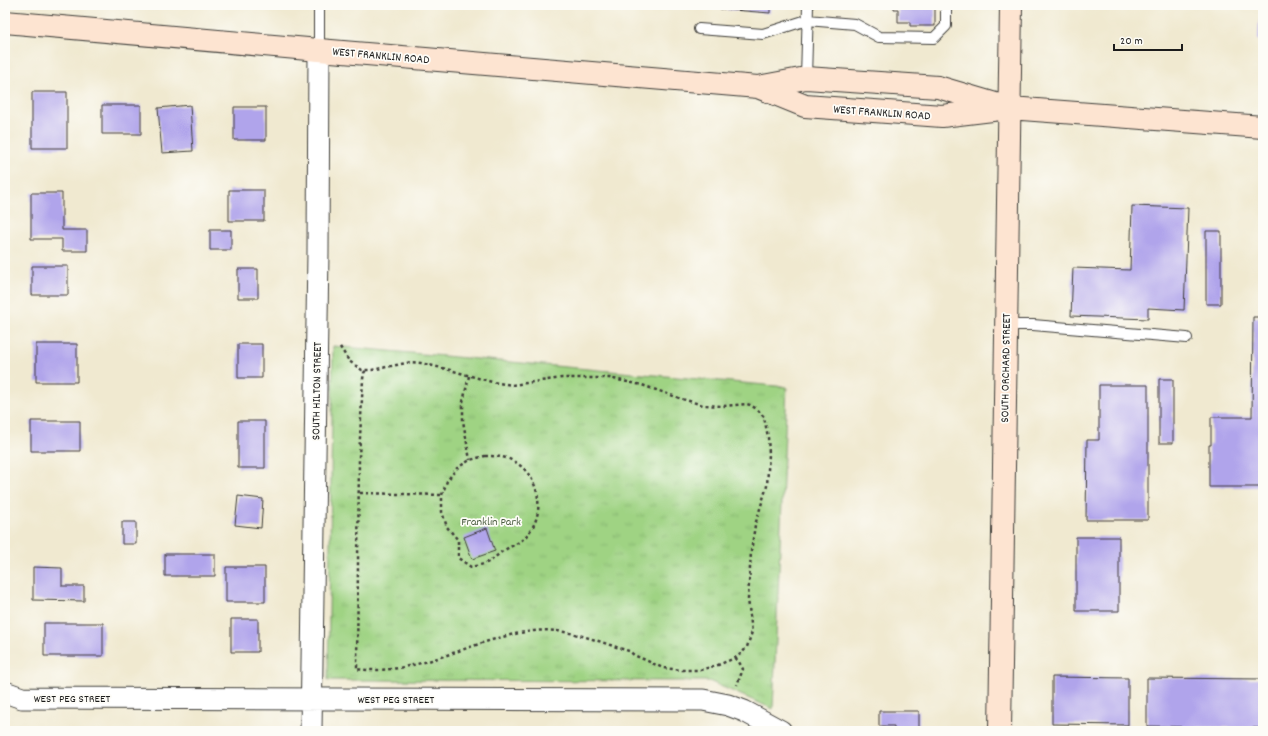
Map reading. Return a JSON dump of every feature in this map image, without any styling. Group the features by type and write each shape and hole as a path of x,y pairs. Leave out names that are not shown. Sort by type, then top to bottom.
{"street":[{"name":"SOUTH ORCHARD STREET","path":"1000,731 1011,5"},
{"name":"WEST FRANKLIN ROAD","path":"5,22 758,87 806,78 938,88 1009,108"},
{"name":"SOUTH HILTON STREET","path":"311,731 320,50"},
{"name":"WEST FRANKLIN ROAD","path":"758,87 805,106 942,116 1009,108 1263,127"},
{"name":"WEST PEG STREET","path":"5,692 22,698 703,700 728,705 744,711 781,731"}],"lane":[{"path":"319,5 320,50"},
{"path":"806,78 808,5"},
{"path":"699,29 763,34 807,20 855,24 879,37 934,38 946,26 946,5"},
{"path":"1006,325 1032,325 1187,338"}],"path":[{"path":"339,346 349,361 362,370 411,362 427,364 492,382 512,385 573,377 609,378 642,385 682,399 703,404 723,406 747,404 757,409 764,417 765,421 768,437 769,465 767,486 753,536 748,599 752,632 747,647 735,658 718,665 700,670 682,670 663,668 634,655 629,651 590,638 561,631 535,631 497,639 415,665 376,670 357,669 360,445 362,379 366,370"},
{"path":"469,376 463,402 463,421 470,460"},
{"path":"485,456 500,456 515,462 527,472 535,485 539,501 537,516 530,531 519,543 504,550 486,563 470,567 458,558 458,540 447,527 442,512 442,495 447,481 457,468 470,460 485,456"},
{"path":"360,493 442,495"},
{"path":"728,705 743,669 735,658"}],"green space":[{"name":"Franklin Park","path":"333,346 787,387 773,709 709,681 328,680"}],"building":[{"path":"720,5 770,5 770,13 720,9"},
{"path":"894,5 935,5 935,26 910,26 910,22 898,22 898,9 894,9"},
{"path":"1259,20 1263,20 1263,41 1258,40"},
{"path":"32,92 67,92 67,148 32,148"},
{"path":"102,105 141,105 141,134 102,134"},
{"path":"190,105 193,151 162,153 158,108"},
{"path":"234,107 266,107 266,140 234,140"},
{"path":"229,190 264,190 264,221 229,221"},
{"path":"31,193 62,193 62,230 87,230 87,251 62,251 62,239 31,239"},
{"path":"1132,206 1188,208 1184,310 1148,308 1148,319 1071,316 1073,268 1130,270"},
{"path":"210,230 231,230 231,250 210,250"},
{"path":"1206,231 1221,231 1221,304 1206,304"},
{"path":"32,266 68,266 68,295 32,295"},
{"path":"238,269 258,269 258,298 238,298"},
{"path":"1253,317 1263,317 1263,487 1209,487 1211,417 1252,417"},
{"path":"36,344 77,344 77,382 36,382"},
{"path":"238,344 262,344 262,378 238,378"},
{"path":"1159,379 1173,379 1173,443 1159,443"},
{"path":"1099,385 1148,385 1148,520 1086,520 1087,440 1099,440"},
{"path":"31,421 80,421 80,451 31,451"},
{"path":"238,421 265,421 265,468 238,468"},
{"path":"238,496 263,499 261,528 235,525"},
{"path":"122,522 136,522 136,544 122,544"},
{"path":"487,528 495,551 472,559 464,537"},
{"path":"1076,537 1119,537 1119,611 1076,611"},
{"path":"165,554 215,554 215,576 165,576"},
{"path":"33,567 62,568 62,586 84,586 84,601 33,600"},
{"path":"226,567 265,567 265,602 226,602"},
{"path":"231,619 258,619 258,652 231,652"},
{"path":"44,623 103,623 103,656 44,656"},
{"path":"1052,677 1128,678 1128,725 1052,724"},
{"path":"1147,678 1263,679 1263,728 1147,726"},
{"path":"879,711 919,711 919,731 894,731 894,726 879,726"}]}
